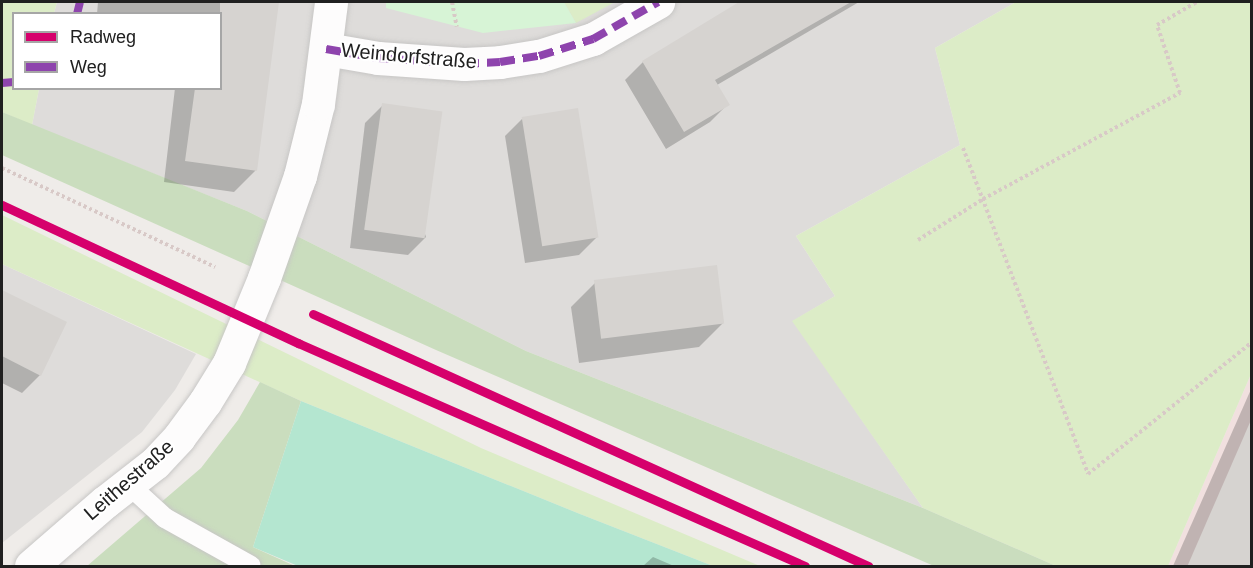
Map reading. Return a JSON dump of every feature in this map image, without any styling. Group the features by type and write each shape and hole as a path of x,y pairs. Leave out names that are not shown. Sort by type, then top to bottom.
{"street":[{"name":"Leithestraße","path":"31,567 179,438 206,402 229,363 300,176 318,104 331,2"},
{"name":"Weindorfstraße","path":"326,49 378,58 464,64 500,63 539,56 593,39 658,2"}],"lane":[{"path":"128,484 165,518 251,567"}],"path":[{"path":"918,240 983,199 1180,93 1157,26 1197,2"},
{"path":"963,148 1088,474 1251,342"},
{"path":"2,168 215,267"}],"shaded area":[{"path":"57,2 1016,2 935,48 960,145 796,236 835,296 793,321 923,508 526,351 247,211 32,125 39,90 222,90 222,12 54,12"},
{"path":"2,264 196,354 175,390 142,432 2,543"},
{"path":"1251,374 1251,566 1168,566"}],"green space":[{"path":"2,2 57,2 54,12 12,12 12,90 39,90 32,125 2,112"},
{"path":"386,2 564,2 576,23 483,33 386,8"},
{"path":"564,2 615,2 576,23"},
{"path":"1016,2 1251,2 1251,374 1168,566 1056,566 923,508 792,321 835,296 796,236 960,145 935,48"},
{"path":"2,112 247,211 526,351 923,508 1056,566 934,566 436,350 2,155"},
{"path":"2,215 481,448 760,566 713,566 580,514 301,401 2,264"},
{"path":"260,382 301,401 253,547 295,566 87,566 201,468 238,420"},
{"path":"301,401 713,566 298,566 253,547"}],"building":[{"path":"220,2 279,2 257,171 185,161 195,90 222,90 222,12 220,12"},
{"path":"739,2 851,2 715,80 730,105 684,132 642,61"},
{"path":"382,103 442,111 425,238 364,230"},
{"path":"578,108 598,237 542,246 522,117"},
{"path":"717,265 724,324 601,339 594,280"},
{"path":"2,290 67,322 41,376 2,356"},
{"path":"1251,420 1251,567 1187,567"}],"marked path":[{"path":"78,12 80,2"},
{"path":"326,49 378,58 464,64 500,62 539,56 593,39 658,2"},
{"path":"2,83 12,82"}],"cycle path":[{"path":"2,205 298,343 805,566"},
{"path":"313,314 868,566"}]}
